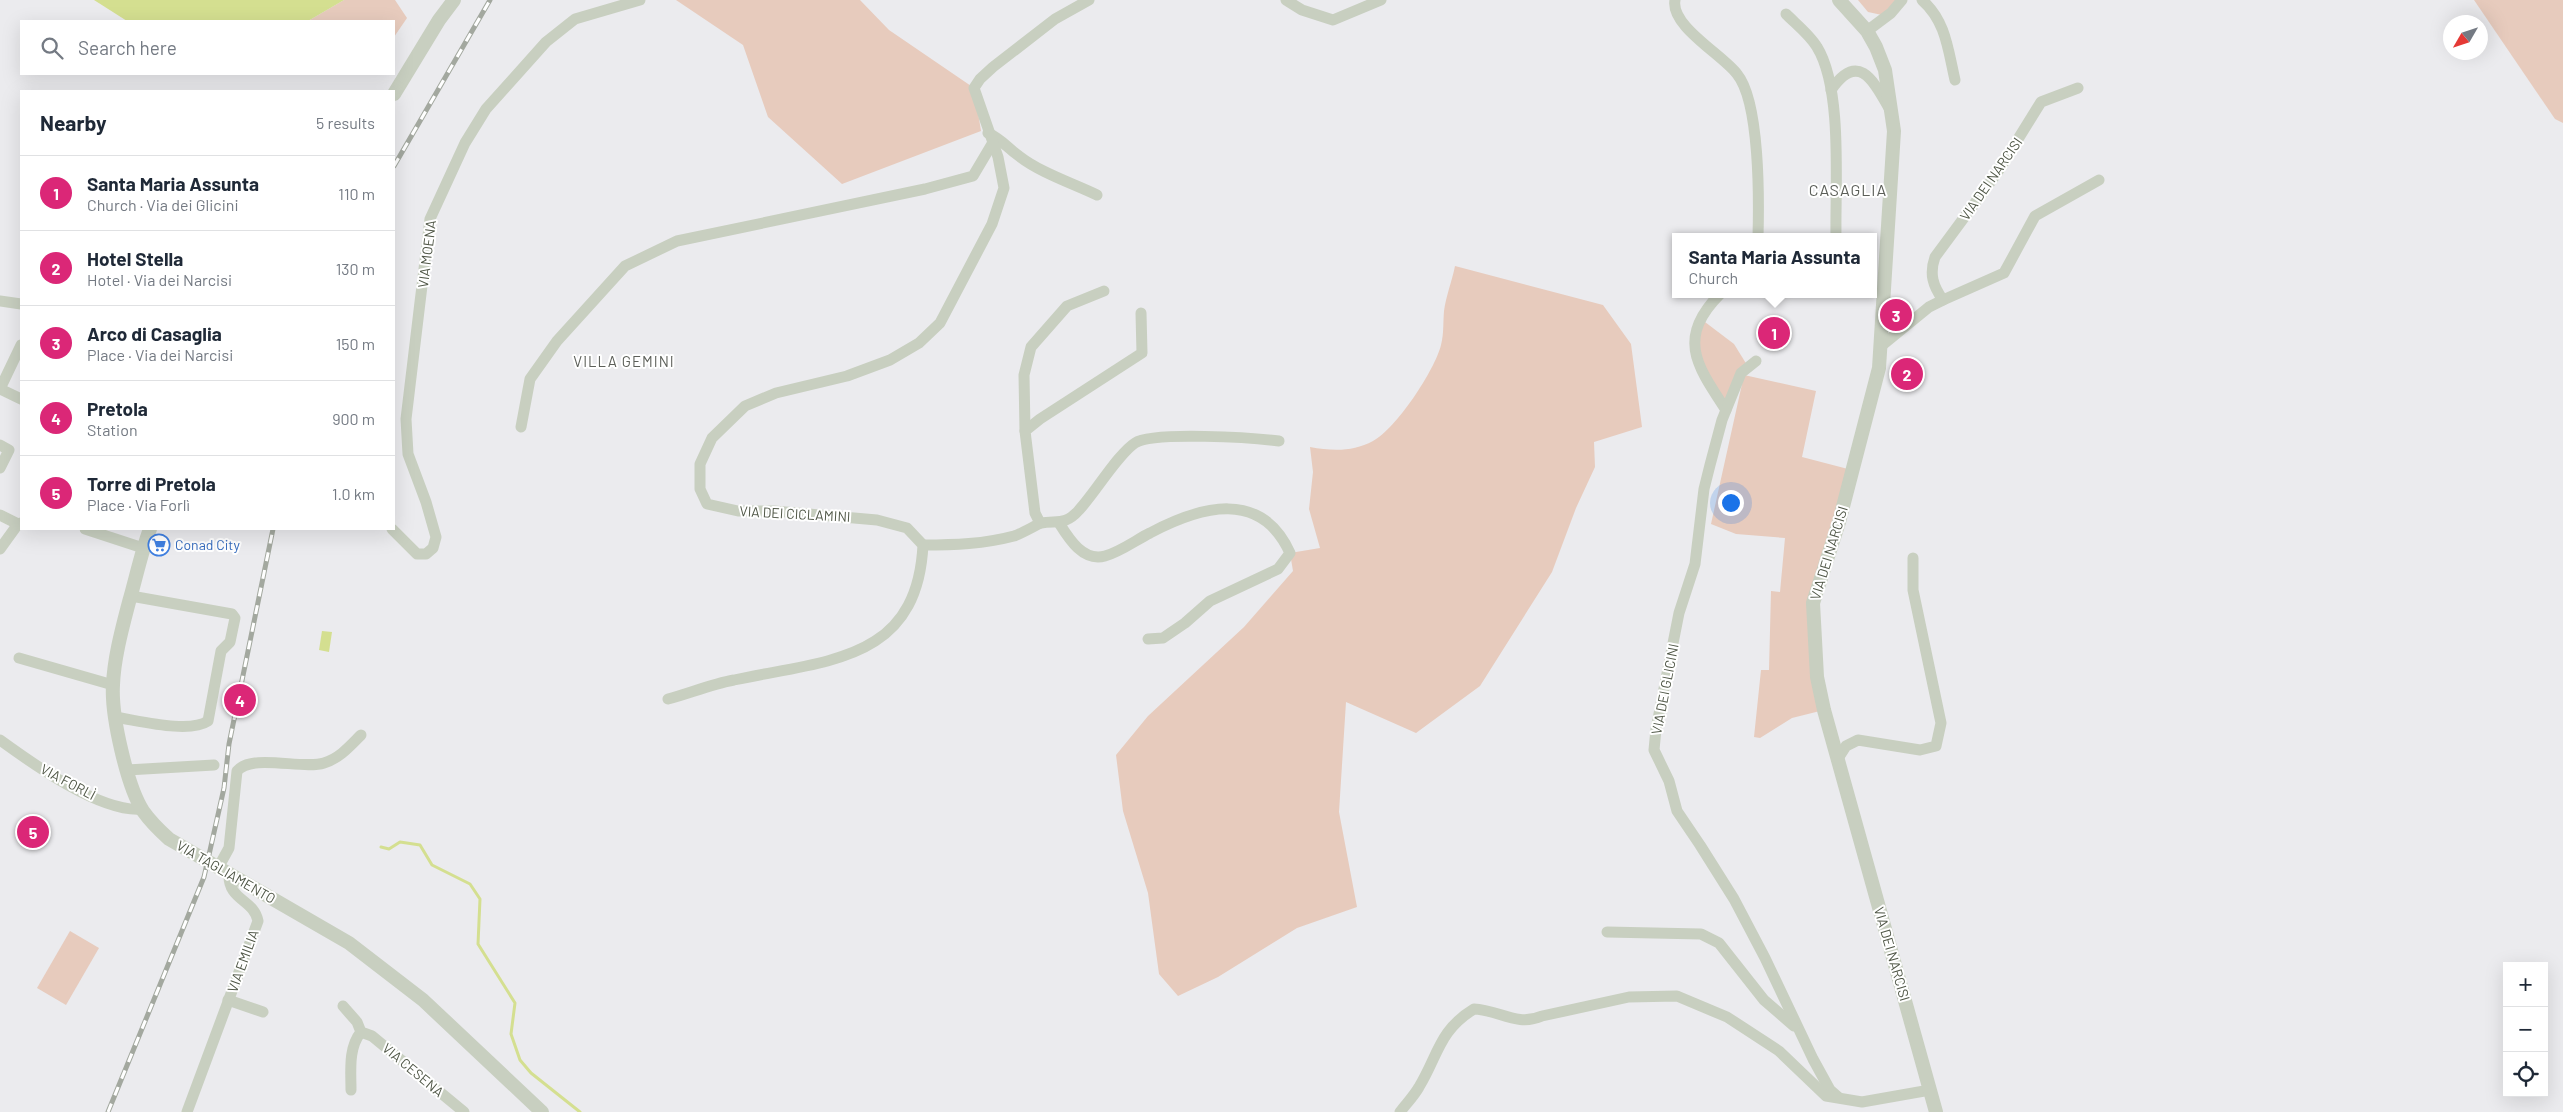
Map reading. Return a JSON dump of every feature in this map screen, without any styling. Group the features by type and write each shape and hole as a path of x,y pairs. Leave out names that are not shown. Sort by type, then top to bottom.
{"street":[{"path":"395,92 439,20 454,0"},
{"name":"VIA MOENA","path":"393,530 418,554 426,554 433,548 436,537 426,502 408,454 406,419 430,219 465,143 486,109 560,28 575,19 640,0"},
{"name":"VIA DEI CICLAMINI","path":"923,545 907,528 877,520 774,511 738,511 707,504 700,489 700,464 712,438 745,406 776,393 847,376 890,360 919,344 940,323 998,210 1004,188 998,157 988,133 974,88 980,79 1055,18 1089,0"},
{"path":"1286,0 1302,10 1333,20 1381,0"},
{"path":"1675,0 1676,14 1683,24 1738,75 1747,94 1757,165 1758,233"},
{"name":"VIA DEI NARCISI","path":"1839,0 1867,31 1885,70 1894,132 1879,368 1839,522 1812,603 1817,677 1838,760 1936,1112"},
{"path":"1867,31 1891,13 1902,0"},
{"path":"1922,0 1935,11 1942,26 1955,80"},
{"path":"1786,14 1817,47 1831,90 1834,112 1836,233"},
{"path":"1831,90 1840,77 1855,70 1866,73 1876,86 1892,116"},
{"name":"VIA DEI NARCISI","path":"1943,300 1934,287 1931,268 1935,257 1997,173 2041,102 2078,88"},
{"path":"988,133 1003,140 1025,160 1097,195"},
{"path":"521,427 530,379 557,341 625,266 676,241 925,189 973,176 992,144"},
{"path":"1880,347 1929,307 2004,272 2035,216 2099,180"},
{"path":"1040,523 1035,513 1025,431 1024,375 1031,347 1066,306 1104,291"},
{"path":"1717,298 1701,319 1693,339 1696,361 1726,410"},
{"path":"0,301 20,304"},
{"path":"1025,431 1040,419 1142,353 1141,313"},
{"path":"20,347 0,389 20,399"},
{"name":"VIA DEI GLICINI","path":"1756,361 1741,373 1726,410 1704,489 1694,564 1679,612 1656,729 1654,750 1669,781 1677,811 1734,899 1779,987 1797,1029 1830,1090 1838,1098"},
{"path":"668,699 732,680 806,667 856,652 883,637 916,593 922,571 923,545 968,545 991,541 1033,529 1040,523 1059,523 1078,512 1136,443 1150,438 1233,436 1279,441"},
{"path":"0,445 9,450 0,468"},
{"path":"1059,523 1072,545 1088,555 1105,556 1176,521 1227,508 1249,510 1265,519 1282,534 1290,553 1278,569 1210,601 1185,624 1163,638 1148,639"},
{"path":"0,515 19,523 0,549"},
{"path":"88,530 142,548"},
{"name":"VIA TAGLIAMENTO","path":"150,530 142,548 113,685 114,717 127,770 142,809 155,827 169,838 349,943 423,1000 542,1112"},
{"path":"1838,760 1846,746 1858,740 1920,750 1936,746 1941,723 1913,590 1913,558"},
{"path":"114,717 181,727 202,725 208,721 221,651 230,642 235,618 232,614 131,596"},
{"path":"20,658 113,685"},
{"path":"223,871 229,848 236,771 240,767 252,764 323,764 340,756 361,735"},
{"name":"VIA FORLÌ","path":"0,740 48,774 104,802 129,810 142,809"},
{"path":"127,770 214,765"},
{"name":"VIA EMILIA","path":"187,1112 258,921 254,910 232,892 223,871"},
{"name":"VIA DEI GLICINI","path":"1607,932 1701,934 1718,944 1764,1000 1797,1029"},
{"path":"1400,1112 1419,1086 1433,1055 1450,1028 1474,1009 1487,1009 1530,1022 1542,1016 1629,997 1677,996 1727,1017 1779,1051 1826,1096 1862,1102 1930,1090"},
{"name":"VIA EMILIA","path":"228,1000 262,1012"},
{"name":"VIA CESENA","path":"343,1006 358,1022 361,1032 372,1036 464,1112"},
{"path":"350,1090 352,1048 355,1039 361,1032"}],"shaded area":[{"path":"94,0 344,0 310,20 125,20"},
{"path":"344,0 395,0 407,18 395,36 395,20 310,20"},
{"path":"676,0 860,0 889,30 974,88 981,131 842,184 768,117 743,45"},
{"path":"1858,0 1897,0 1882,15 1868,12"},
{"path":"2474,0 2563,0 2563,123 2555,119 2488,21 2488,15 2484,15"},
{"path":"1455,266 1603,305 1631,344 1642,427 1594,442 1595,467 1576,508 1552,572 1480,686 1416,733 1346,702 1339,812 1357,907 1297,928 1218,977 1178,996 1159,974 1148,893 1123,811 1116,755 1148,716 1244,627 1293,571 1290,553 1320,548 1309,509 1313,472 1310,447 1342,450 1365,445 1382,434 1403,412 1431,369 1441,345 1445,305"},
{"path":"1701,319 1734,344 1747,365 1726,410 1696,361"},
{"path":"1744,375 1816,391 1802,457 1848,469 1813,603 1824,710 1792,718 1760,738 1754,737 1761,670 1769,670 1771,591 1780,592 1785,538 1736,534 1711,524"},
{"path":"322,631 332,632 329,652 319,650"},
{"path":"70,931 99,948 66,1005 37,988"}],"waterway":[{"path":"381,847 389,849 400,842 420,845 432,865 470,884 480,899 478,944 515,1003 511,1034 520,1060 531,1073 580,1112"}],"railway":[{"path":"395,164 490,0"},
{"path":"108,1112 204,877 224,788 229,744 273,530"}],"place":[{"name":"Arco di Casaglia","path":"1896,315"},
{"name":"Santa Maria Assunta","path":"1774,333"},
{"name":"Hotel Stella","path":"1907,374"},
{"name":"Conad City","path":"159,545"},
{"name":"Pretola","path":"240,700"},
{"name":"Torre di Pretola","path":"33,832"}],"district":[{"name":"CASAGLIA","path":"1848,190"},
{"name":"VILLA GEMINI","path":"624,362"}]}
